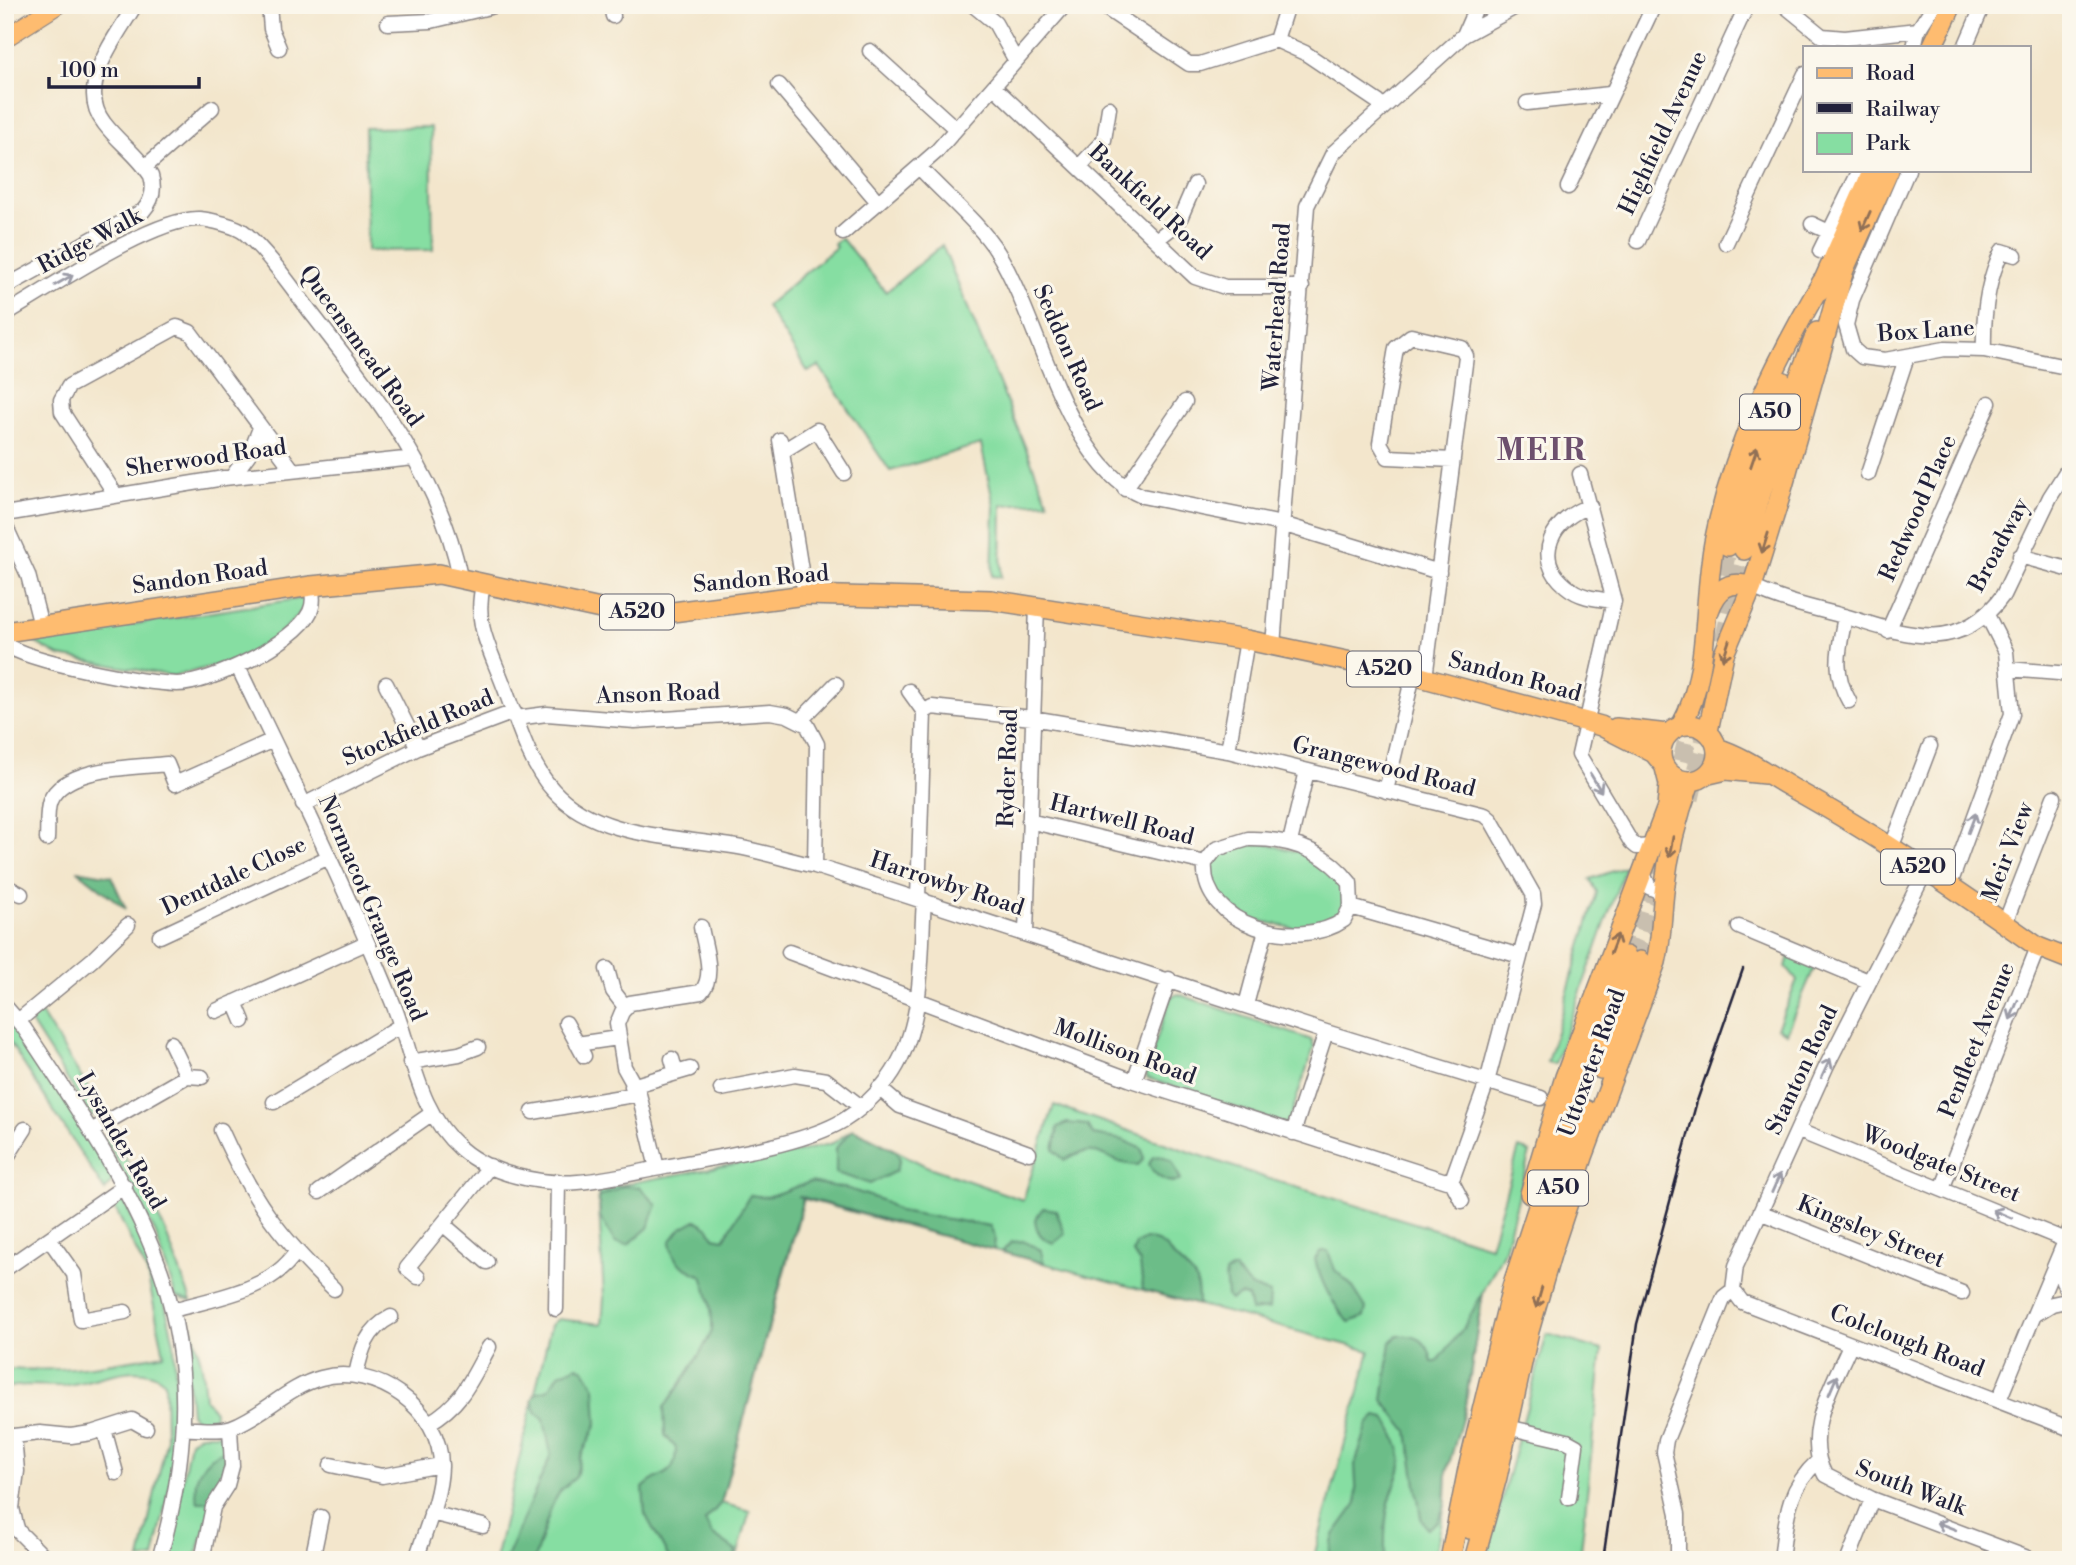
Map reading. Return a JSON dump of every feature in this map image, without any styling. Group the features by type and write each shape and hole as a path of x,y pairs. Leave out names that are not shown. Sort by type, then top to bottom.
{"highway":[{"path":"1932,46 1952,5"},
{"path":"1947,46 1965,5"},
{"name":"A50","path":"1872,172 1822,282 1763,429 1736,548 1785,413 1845,266 1888,172"},
{"path":"1664,766 1675,778 1690,782 1709,774 1717,759 1712,740 1724,654 1752,587 1807,408 1845,266"},
{"path":"1703,628 1715,537 1744,438 1787,343 1822,282"},
{"name":"Sandon Road","path":"5,632 312,586 418,575 460,577 605,610 657,614 805,595 962,597 1037,605 1247,640 1419,677 1593,723 1674,730"},
{"path":"1703,628 1720,589 1742,583 1752,587"},
{"name":"Uttoxeter Road","path":"1512,1287 1527,1205 1565,1077 1667,807 1669,784 1662,744 1674,730 1698,688 1703,628"},
{"name":"Sandon Road","path":"1593,723 1654,753 1664,766"},
{"path":"1674,730 1699,727 1712,740"},
{"name":"A520","path":"1712,740 1854,824 2038,947 2071,960"},
{"name":"A520","path":"1709,774 1726,770 1766,774"},
{"name":"Uttoxeter Road","path":"1475,1560 1529,1331 1564,1215 1656,962 1661,942 1663,893 1676,821 1690,782"},
{"name":"A50","path":"1450,1560 1474,1443 1512,1287 1569,1111 1633,959 1524,1294 1464,1560"}],"main road":[{"path":"5,38 57,5"}],"street":[{"path":"5,286 143,211 149,204 154,186 145,167 95,110 96,74 135,5"},
{"path":"269,5 271,29 279,48"},
{"path":"388,23 431,21 469,8 498,5"},
{"path":"973,5 995,23 1016,61"},
{"path":"844,233 919,167 956,129 1065,5"},
{"path":"1101,5 1189,64 1200,64 1276,40 1306,52 1384,106"},
{"path":"1276,40 1287,5"},
{"path":"1464,35 1477,5"},
{"path":"1464,35 1519,5"},
{"path":"1568,187 1654,5"},
{"name":"Highfield Avenue","path":"1638,241 1747,5"},
{"path":"1784,5 1820,41 1917,30"},
{"path":"1914,46 1917,30 1934,5"},
{"path":"1965,46 1983,5"},
{"name":"Waterhead Road","path":"1273,646 1307,206 1333,153 1464,35"},
{"path":"870,51 956,129"},
{"path":"1726,243 1803,78"},
{"path":"779,85 878,202"},
{"name":"Bankfield Road","path":"994,87 1195,277 1225,287 1302,287"},
{"path":"1527,103 1610,94"},
{"path":"145,167 212,108"},
{"path":"1079,167 1104,140 1109,108"},
{"name":"Seddon Road","path":"919,167 997,251 1029,314 1065,405 1100,464 1125,489 1142,496 1282,524 1439,572"},
{"path":"1820,251 1859,172"},
{"name":"Box Lane","path":"1907,172 1872,249 1846,325 1853,349 1862,357 1885,360 1945,349 1984,349 2071,368"},
{"path":"1156,240 1178,223 1195,184"},
{"name":"Ridge Walk","path":"5,314 149,233 182,221 200,219"},
{"name":"Queensmead Road","path":"200,219 243,231 391,418 414,458 447,528 460,577"},
{"path":"1812,224 1829,232"},
{"path":"1984,349 1983,329 1990,278 2002,251 2011,250"},
{"path":"115,494 62,412 61,400 69,386 177,327 190,332 292,469"},
{"path":"1386,791 1419,677 1439,572 1453,460 1466,356 1462,348 1411,336 1396,348 1380,443 1388,457 1453,460"},
{"path":"1873,470 1908,356"},
{"path":"1125,489 1185,402"},
{"name":"Redwood Place","path":"1888,631 1989,403"},
{"path":"232,477 251,451 260,428"},
{"path":"805,595 782,445 817,430 844,473"},
{"name":"Sherwood Road","path":"5,514 232,477 414,458"},
{"name":"Broadway","path":"1752,587 1888,631 1931,637 1954,633 1986,614 2003,595 2020,556 2071,464"},
{"path":"1580,474 1614,601 1593,723 1579,755 1631,842 1637,847 1654,846"},
{"path":"1590,506 1573,511 1555,530 1549,551 1550,561 1559,579 1574,592 1585,597 1614,601"},
{"path":"5,524 28,575 41,626"},
{"path":"2020,556 2071,570"},
{"name":"Harrowby Road","path":"484,582 479,618 515,715 552,789 581,812 607,824 747,849 815,866 1326,1032 1541,1098"},
{"path":"5,644 104,675 179,684 239,667 278,643 306,618 312,609 312,586"},
{"name":"Ryder Road","path":"1026,933 1037,605"},
{"path":"1948,887 2012,714 2008,669 1999,635 1986,614"},
{"path":"1846,617 1836,662 1842,688 1849,701"},
{"path":"1228,751 1247,640"},
{"name":"Normacot Grange Road","path":"239,667 366,943 400,1026 410,1062 431,1114 461,1149 491,1166 523,1178 558,1181 577,1182 657,1168 814,1134 839,1123 861,1107 879,1088 904,1051 912,1031 917,999 924,712"},
{"path":"2008,669 2071,674"},
{"path":"386,684 418,748"},
{"path":"815,866 817,744 807,725 800,722 836,684"},
{"path":"909,691 924,712"},
{"name":"Grangewood Road","path":"924,712 932,708 1032,718 1228,751 1485,815 1491,820 1533,894 1534,904 1487,1082"},
{"name":"Anson Road","path":"515,715 547,714 635,721 770,712 788,715 800,722"},
{"name":"Stockfield Road","path":"303,806 418,748 515,715"},
{"path":"47,839 49,802 60,785 75,776 167,764 175,784 273,740"},
{"path":"1887,846 1895,838 1930,746"},
{"path":"1290,842 1307,771"},
{"name":"Meir View","path":"2005,923 2054,797"},
{"name":"Hartwell Road","path":"1029,821 1205,863"},
{"name":"Hartwell Road","path":"1264,839 1290,842 1315,852 1343,874 1353,895 1351,908 1344,920 1324,931 1297,934 1266,930 1245,922 1212,898 1204,878 1205,863 1216,849 1236,842 1264,839"},
{"name":"Dentdale Close","path":"160,936 327,858"},
{"name":"Stanton Road","path":"1678,1560 1678,1514 1664,1452 1666,1440 1724,1297 1733,1290 1736,1266 1868,981 1925,872"},
{"path":"1643,873 1649,887 1663,893"},
{"path":"5,886 21,894"},
{"path":"1351,908 1520,956"},
{"path":"18,1021 92,960 128,925"},
{"path":"657,1168 636,1090 624,1067 617,1024 630,1003 701,992 705,988 709,977 701,927"},
{"path":"1739,927 1868,981"},
{"path":"1246,1005 1266,930"},
{"path":"216,1011 366,943"},
{"name":"Penfleet Avenue","path":"1942,1189 2038,947"},
{"name":"Mollison Road","path":"789,952 1134,1081 1446,1181 1451,1180"},
{"path":"607,969 613,991 626,1008"},
{"path":"1134,1081 1169,979"},
{"path":"235,1002 243,1021"},
{"name":"Lysander Road","path":"5,1006 18,1021 125,1186 154,1248 173,1310 183,1368 185,1429 172,1514 159,1560"},
{"path":"566,1023 580,1050 618,1038"},
{"path":"274,1102 400,1026"},
{"path":"1293,1133 1326,1032"},
{"path":"91,1131 195,1077 177,1044"},
{"path":"410,1062 459,1054 481,1046"},
{"path":"533,1112 636,1090 679,1067"},
{"path":"721,1088 796,1075 826,1080 861,1107"},
{"path":"1462,1201 1451,1180 1487,1082"},
{"path":"879,1088 900,1106 1028,1153"},
{"path":"319,1192 431,1114"},
{"path":"5,1160 25,1129"},
{"path":"221,1130 241,1174 265,1216 296,1252 334,1289"},
{"name":"Woodgate Street","path":"1798,1131 1942,1189 2068,1233"},
{"path":"408,1268 491,1166"},
{"path":"556,1309 558,1181"},
{"path":"9,1260 49,1239 125,1186"},
{"name":"Kingsley Street","path":"1762,1213 1962,1293"},
{"path":"444,1225 487,1262"},
{"path":"1999,1400 2068,1233"},
{"path":"49,1239 74,1274 83,1326 125,1312"},
{"path":"173,1310 268,1279 282,1270 296,1252"},
{"path":"2034,1315 2052,1304 2071,1298 2063,1282 2059,1254"},
{"name":"Colclough Road","path":"1733,1290 1742,1302 2071,1429"},
{"path":"356,1375 361,1350 371,1332 379,1322 391,1317"},
{"path":"1781,1560 1784,1521 1798,1481 1818,1461 1814,1446 1823,1409 1850,1345"},
{"path":"429,1423 451,1410 489,1347"},
{"path":"185,1429 230,1428 256,1416 290,1391 321,1378 356,1375 392,1388 411,1402 429,1423 441,1465 432,1513 416,1560"},
{"path":"47,1560 18,1531 16,1525 12,1507 17,1471 13,1436 40,1433 71,1436 132,1420 146,1428"},
{"path":"202,1560 213,1507 227,1485 232,1466 230,1428"},
{"path":"104,1429 116,1473"},
{"path":"1506,1433 1567,1441 1576,1447 1569,1498"},
{"name":"South Walk","path":"1818,1461 1825,1475 1835,1483 2033,1560"},
{"path":"331,1465 382,1476 441,1465"},
{"path":"1848,1560 1872,1499"},
{"path":"432,1513 483,1527"},
{"path":"312,1560 321,1517"}],"green space":[{"path":"431,127 433,250 367,251 365,128"},
{"path":"841,238 886,292 942,245 1048,502 1002,505 1001,577 992,576 994,506 981,444 890,471 819,366 808,372 766,306 836,247 834,244"},
{"path":"310,597 297,617 274,639 236,661 173,676 59,656 31,640"},
{"path":"1264,843 1313,856 1346,885 1347,905 1332,923 1297,929 1247,918 1216,895 1209,868 1212,859 1227,848"},
{"path":"1625,867 1555,1064 1547,1062 1597,892 1590,879"},
{"path":"77,870 111,876 126,909"},
{"path":"1790,952 1816,964 1786,1033 1777,1028 1797,981 1786,967"},
{"path":"1178,994 1312,1040 1314,1047 1289,1121 1284,1124 1147,1078 1145,1073 1171,997"},
{"path":"39,1010 105,1115 92,1116 86,1109 32,1024 31,1019"},
{"path":"5,1015 46,1070 113,1180 105,1191 5,1035"},
{"path":"1054,1105 1263,1177 1490,1246 1519,1148 1530,1152 1505,1249 1483,1292 1467,1396 1447,1471 1446,1500 1434,1560 1313,1560 1370,1351 804,1199 721,1503 750,1511 736,1560 495,1560 551,1325 558,1319 602,1324 604,1298 598,1189 794,1153 833,1143 853,1129 926,1166 1023,1200"},
{"path":"1067,1123 1087,1125 1093,1135 1123,1140 1142,1149 1144,1159 1138,1165 1127,1164 1096,1152 1087,1152 1064,1160 1054,1150 1058,1127"},
{"path":"109,1129 164,1228 191,1301 176,1297 155,1232 106,1140"},
{"path":"853,1129 896,1151 900,1159 896,1171 870,1184 836,1173 836,1148"},
{"path":"1162,1156 1172,1161 1181,1180 1167,1181 1154,1172 1149,1164 1153,1157"},
{"path":"810,1182 849,1189 881,1200 899,1211 990,1226 995,1237 994,1250 798,1196 803,1198 721,1503 705,1521 712,1534 736,1551 734,1560 670,1560 645,1514 643,1488 670,1470 673,1465 676,1448 665,1435 664,1407 705,1344 712,1329 712,1322 710,1302 702,1276 676,1260 670,1242 680,1229 696,1220 709,1228 714,1237 724,1239 750,1195 767,1197"},
{"path":"623,1186 640,1187 657,1205 648,1228 628,1245 615,1242 600,1217 599,1197"},
{"path":"123,1198 158,1274 174,1343 178,1447 154,1558 140,1560 166,1442 165,1382 154,1375 129,1372 60,1386 26,1385 5,1388 5,1371 10,1369 87,1366 164,1354 147,1273 112,1202"},
{"path":"1043,1208 1056,1210 1065,1234 1054,1243 1043,1237 1037,1228 1035,1219"},
{"path":"1145,1239 1161,1244 1193,1275 1197,1285 1198,1305 1143,1290 1140,1263 1133,1253 1136,1244"},
{"path":"1023,1241 1041,1250 1044,1263 1002,1252 1011,1242"},
{"path":"1321,1251 1328,1251 1335,1270 1352,1286 1366,1308 1364,1317 1349,1322 1332,1300 1315,1259"},
{"path":"1234,1269 1250,1286 1270,1294 1269,1309 1251,1311 1248,1297 1241,1295 1231,1300 1227,1296 1225,1273"},
{"path":"1483,1292 1464,1412 1447,1471 1445,1505 1438,1521 1427,1529 1421,1518 1408,1432 1383,1400 1391,1342 1397,1336 1417,1338 1425,1344 1432,1362 1437,1362 1464,1327"},
{"path":"192,1326 202,1366 205,1399 215,1411 214,1423 197,1421 191,1414 183,1327"},
{"path":"1547,1334 1602,1350 1580,1560 1485,1560"},
{"path":"577,1366 584,1369 595,1387 597,1424 580,1458 576,1477 561,1490 552,1505 534,1560 505,1560 551,1455 544,1419 536,1412 532,1400 536,1393 549,1389 559,1374"},
{"path":"1376,1416 1385,1418 1395,1436 1401,1462 1388,1504 1384,1560 1328,1560 1334,1535 1357,1503 1355,1465 1368,1424"},
{"path":"201,1434 220,1434 225,1438 227,1459 197,1554 185,1560 167,1560 190,1441"},
{"path":"226,1450 225,1480 210,1502 198,1502 196,1485 200,1470 211,1458"}],"tunnel":[{"path":"1716,603 1728,546"},
{"path":"1724,641 1744,550"},
{"path":"1626,956 1661,850 1696,701"},
{"path":"1690,799 1709,716"},
{"path":"1640,961 1660,901"}],"railway":[{"path":"1603,1560 1637,1324 1697,1101 1743,969"}],"district":[{"name":"MEIR","path":"1542,451"}]}
